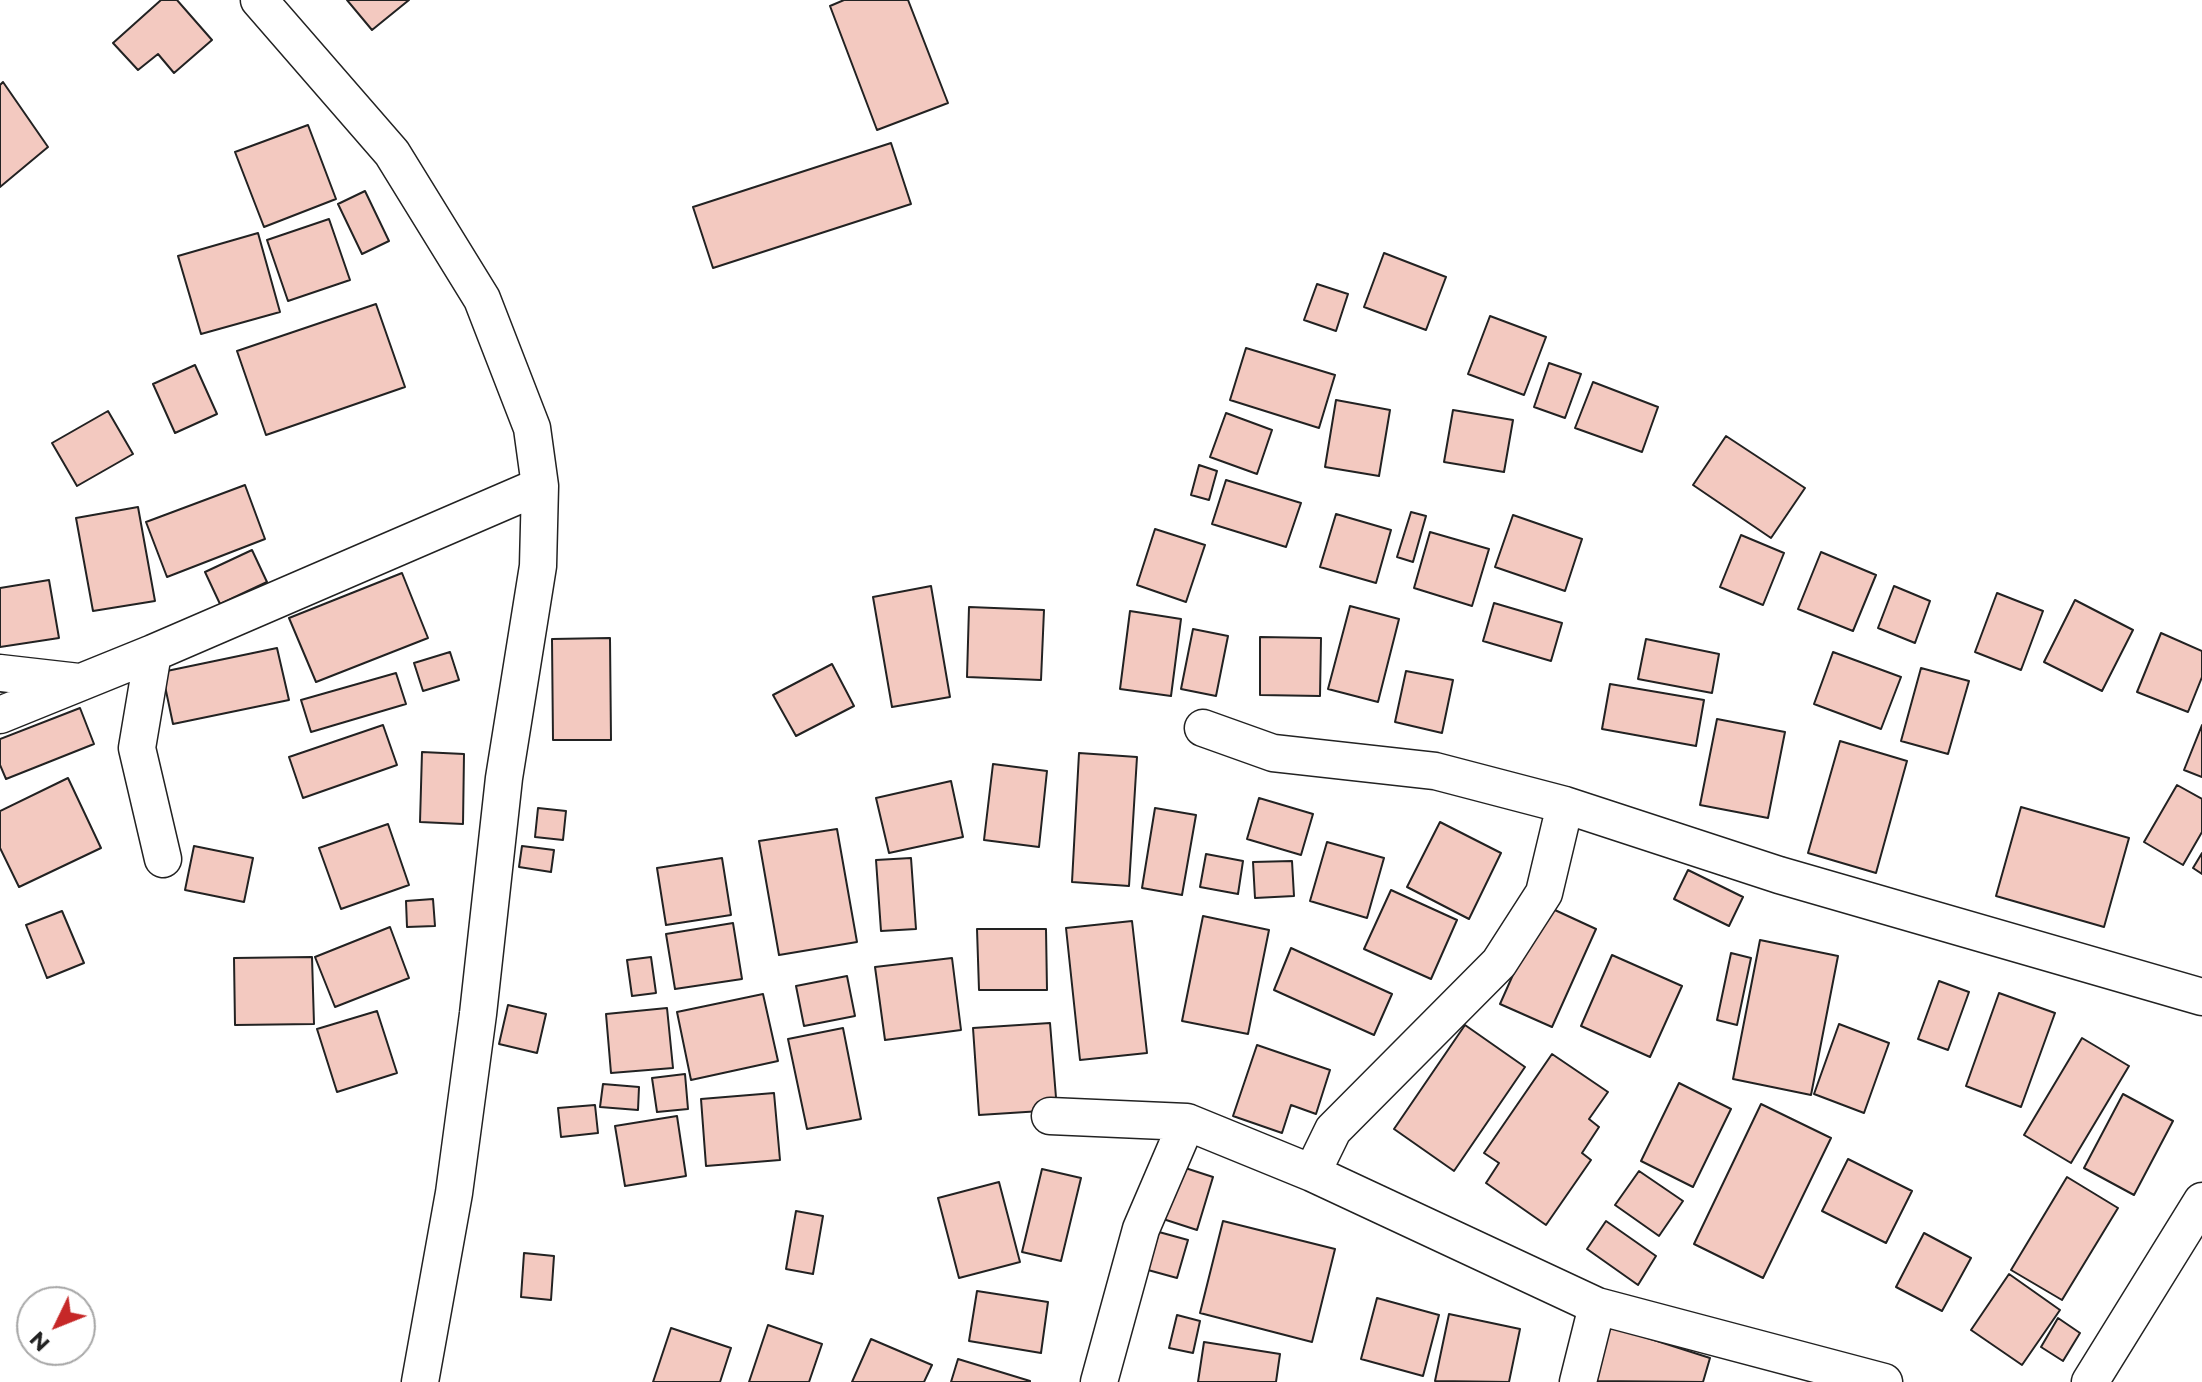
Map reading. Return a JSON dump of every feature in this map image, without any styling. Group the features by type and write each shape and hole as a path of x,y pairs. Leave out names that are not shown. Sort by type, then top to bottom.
{"street":[{"path":"259,0 392,153 482,299 532,428 540,486 538,566 504,778 472,1059 454,1193 420,1382"},
{"path":"0,715 153,653 540,486"},
{"path":"153,653 137,748 163,859"},
{"path":"0,673 84,682"},
{"path":"1203,728 1273,753 1435,771 1565,805 1779,875 2202,997"},
{"path":"1312,1173 1333,1130 1499,963 1544,893 1565,805"},
{"path":"1050,1116 1187,1122 1312,1173 1597,1306 1884,1382"},
{"path":"1099,1382 1141,1229 1187,1122"},
{"path":"2090,1382 2202,1201"},
{"path":"1578,1382 1597,1306"}],"building":[{"path":"161,0 177,0 212,40 174,73 158,54 138,70 113,43"},
{"path":"347,0 409,0 372,30"},
{"path":"844,0 908,0 948,103 877,130 830,6"},
{"path":"3,82 48,147 0,187 0,85"},
{"path":"308,125 336,199 264,227 235,152"},
{"path":"891,143 911,204 713,268 693,207"},
{"path":"365,191 389,241 362,254 338,204"},
{"path":"329,219 350,280 288,301 267,240"},
{"path":"258,233 280,312 201,334 178,256"},
{"path":"1384,253 1446,277 1426,330 1364,307"},
{"path":"1317,284 1348,294 1336,331 1304,320"},
{"path":"376,304 405,387 266,435 237,351"},
{"path":"1490,316 1546,337 1524,395 1468,374"},
{"path":"1246,348 1335,375 1319,428 1230,400"},
{"path":"1549,363 1581,374 1565,418 1534,407"},
{"path":"195,365 217,414 175,433 153,384"},
{"path":"1593,382 1658,407 1642,452 1575,428"},
{"path":"1336,400 1390,410 1379,476 1325,467"},
{"path":"1453,410 1513,420 1504,472 1444,462"},
{"path":"108,411 133,454 77,486 52,443"},
{"path":"1226,413 1272,430 1257,474 1210,457"},
{"path":"1726,436 1805,488 1771,538 1693,485"},
{"path":"1199,465 1217,471 1209,500 1191,495"},
{"path":"1226,480 1301,503 1286,547 1212,524"},
{"path":"245,485 265,539 167,577 146,522"},
{"path":"138,507 155,601 93,611 76,518"},
{"path":"1411,512 1426,516 1413,562 1397,557"},
{"path":"1336,514 1391,530 1376,583 1320,567"},
{"path":"1513,515 1582,539 1565,591 1495,567"},
{"path":"1155,529 1205,545 1186,602 1137,585"},
{"path":"1430,532 1489,549 1472,606 1414,588"},
{"path":"1741,535 1784,553 1763,605 1720,587"},
{"path":"252,550 267,582 220,604 205,572"},
{"path":"1821,552 1876,575 1853,631 1798,609"},
{"path":"402,573 428,638 316,682 289,618"},
{"path":"49,580 59,638 0,647 0,588"},
{"path":"931,586 950,697 892,707 873,597"},
{"path":"1894,586 1930,601 1915,643 1878,628"},
{"path":"1997,593 2043,611 2021,670 1975,652"},
{"path":"2075,600 2133,630 2102,691 2044,662"},
{"path":"1494,603 1562,623 1551,661 1483,641"},
{"path":"1350,606 1399,619 1378,702 1328,689"},
{"path":"969,607 1044,610 1041,680 967,677"},
{"path":"1130,611 1181,619 1171,696 1120,689"},
{"path":"1193,629 1228,636 1216,696 1181,689"},
{"path":"2161,633 2202,651 2202,677 2188,712 2137,692"},
{"path":"1260,637 1321,638 1320,696 1260,695"},
{"path":"610,638 611,740 553,740 552,639"},
{"path":"1646,639 1719,654 1712,693 1638,679"},
{"path":"277,648 289,700 173,724 162,672"},
{"path":"450,652 459,680 423,691 414,663"},
{"path":"1833,652 1901,677 1881,729 1814,704"},
{"path":"832,664 854,706 796,736 773,695"},
{"path":"1921,668 1969,681 1948,754 1901,741"},
{"path":"1406,671 1453,680 1442,733 1395,722"},
{"path":"396,673 406,704 311,732 301,700"},
{"path":"1610,684 1704,700 1696,746 1602,729"},
{"path":"80,708 94,744 6,779 0,765 0,739"},
{"path":"1717,719 1785,732 1768,818 1700,805"},
{"path":"383,725 397,765 303,798 289,757"},
{"path":"2202,725 2202,777 2184,770"},
{"path":"1840,741 1907,761 1876,873 1808,853"},
{"path":"422,752 464,754 463,824 420,822"},
{"path":"1079,753 1137,757 1129,886 1072,882"},
{"path":"993,764 1047,771 1039,847 984,840"},
{"path":"68,778 101,848 19,887 0,848 0,811"},
{"path":"951,781 963,837 889,853 876,798"},
{"path":"2177,785 2202,799 2202,832 2183,865 2144,842"},
{"path":"1259,798 1313,814 1301,855 1247,839"},
{"path":"2021,807 2129,838 2104,927 1996,896"},
{"path":"538,808 566,811 563,840 535,837"},
{"path":"1155,808 1196,815 1182,895 1142,888"},
{"path":"1440,822 1501,853 1469,919 1407,887"},
{"path":"388,824 409,885 341,909 319,848"},
{"path":"837,829 857,942 779,955 759,841"},
{"path":"1327,842 1384,858 1367,918 1310,901"},
{"path":"194,846 253,858 244,902 185,890"},
{"path":"522,846 554,850 551,872 519,867"},
{"path":"2202,853 2202,874 2193,868"},
{"path":"1206,854 1243,861 1238,894 1200,887"},
{"path":"722,858 731,915 666,925 657,868"},
{"path":"911,858 916,929 881,931 876,860"},
{"path":"1292,861 1294,896 1255,898 1253,862"},
{"path":"1688,870 1743,897 1729,926 1674,899"},
{"path":"1391,890 1457,920 1431,979 1364,949"},
{"path":"433,899 435,926 407,927 406,901"},
{"path":"1544,905 1596,929 1552,1027 1500,1004"},
{"path":"62,911 84,963 47,978 26,925"},
{"path":"1203,916 1269,930 1248,1034 1182,1021"},
{"path":"1132,921 1147,1053 1080,1060 1066,928"},
{"path":"733,923 742,979 675,989 666,934"},
{"path":"390,927 409,978 335,1007 315,957"},
{"path":"977,929 1046,929 1047,990 979,990"},
{"path":"1760,940 1838,956 1811,1095 1733,1079"},
{"path":"1291,948 1392,994 1374,1035 1274,990"},
{"path":"1731,953 1751,958 1737,1025 1717,1020"},
{"path":"1612,955 1682,986 1650,1057 1581,1026"},
{"path":"312,957 314,1024 235,1025 234,958"},
{"path":"651,957 656,993 632,996 627,960"},
{"path":"952,958 961,1030 885,1040 875,967"},
{"path":"847,976 855,1016 804,1026 796,986"},
{"path":"1939,981 1969,992 1948,1050 1918,1039"},
{"path":"1999,993 2055,1013 2021,1107 1966,1086"},
{"path":"763,994 778,1061 691,1080 677,1012"},
{"path":"508,1005 546,1014 537,1053 499,1044"},
{"path":"667,1008 673,1068 611,1073 606,1014"},
{"path":"377,1011 397,1073 337,1092 317,1029"},
{"path":"1050,1023 1057,1110 979,1115 973,1028"},
{"path":"1839,1024 1889,1043 1864,1113 1814,1094"},
{"path":"1465,1025 1525,1067 1454,1171 1394,1129"},
{"path":"843,1028 861,1119 807,1129 788,1039"},
{"path":"2082,1038 2129,1066 2071,1163 2024,1135"},
{"path":"1257,1045 1330,1070 1316,1114 1291,1105 1282,1133 1233,1116"},
{"path":"1552,1054 1608,1092 1589,1119 1599,1127 1582,1153 1591,1160 1546,1225 1486,1183 1499,1163 1484,1153"},
{"path":"685,1074 688,1109 657,1112 652,1078"},
{"path":"1679,1083 1731,1109 1693,1187 1641,1161"},
{"path":"603,1084 639,1087 638,1110 600,1107"},
{"path":"774,1093 780,1160 706,1166 701,1099"},
{"path":"2123,1094 2173,1121 2134,1195 2084,1168"},
{"path":"1761,1104 1831,1138 1763,1278 1694,1244"},
{"path":"595,1105 598,1133 561,1137 558,1108"},
{"path":"677,1116 686,1176 625,1186 615,1126"},
{"path":"1848,1159 1912,1191 1886,1243 1822,1211"},
{"path":"1176,1165 1213,1177 1197,1230 1160,1218"},
{"path":"1042,1169 1081,1178 1061,1261 1022,1252"},
{"path":"1639,1171 1683,1201 1659,1236 1615,1205"},
{"path":"2067,1177 2118,1208 2062,1300 2011,1270"},
{"path":"999,1182 1020,1262 959,1278 938,1198"},
{"path":"796,1211 823,1216 813,1274 786,1269"},
{"path":"1223,1221 1335,1249 1312,1342 1200,1313"},
{"path":"1606,1221 1656,1256 1638,1285 1587,1249"},
{"path":"1159,1232 1188,1240 1177,1278 1148,1270"},
{"path":"1924,1233 1971,1258 1942,1311 1896,1287"},
{"path":"524,1253 554,1256 551,1300 521,1297"},
{"path":"2009,1274 2060,1310 2022,1365 1971,1330"},
{"path":"977,1291 1048,1302 1041,1353 969,1341"},
{"path":"1377,1298 1439,1315 1423,1376 1361,1359"},
{"path":"1449,1314 1520,1329 1509,1382 1435,1381"},
{"path":"1177,1315 1200,1321 1193,1353 1169,1348"},
{"path":"2058,1318 2080,1333 2063,1361 2041,1347"},
{"path":"768,1325 822,1344 809,1382 749,1382"},
{"path":"1610,1326 1710,1358 1703,1382 1593,1381"},
{"path":"671,1328 731,1348 720,1382 653,1382"},
{"path":"871,1339 932,1365 924,1382 852,1382"},
{"path":"1204,1342 1280,1354 1276,1382 1198,1382"},
{"path":"958,1359 1030,1381 1030,1382 951,1382"}]}
